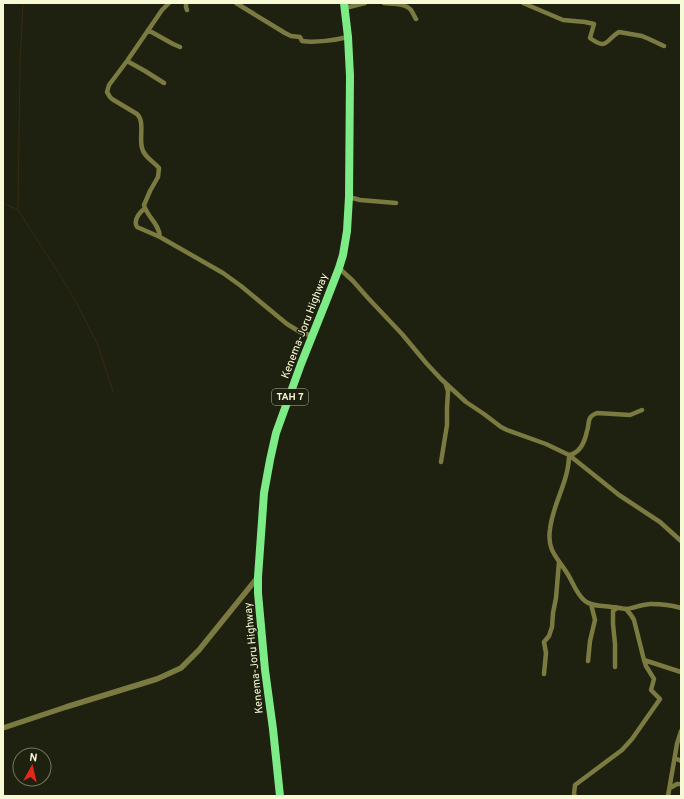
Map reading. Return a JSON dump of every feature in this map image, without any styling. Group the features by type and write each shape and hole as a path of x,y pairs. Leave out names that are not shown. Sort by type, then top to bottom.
{"highway":[{"name":"Kenema-Joru Highway","path":"280,796 265,670 258,594 264,493 279,424 339,268 345,244 349,197 350,76 348,37 344,6"}],"street":[{"path":"160,237 158,226 144,205 158,177 159,168 146,156 141,147 140,116 112,99 107,92 109,85 162,10 169,3"},
{"path":"186,3 187,10"},
{"path":"236,3 285,33 300,37 302,42 336,40 348,37"},
{"path":"344,6 365,3"},
{"path":"384,3 404,5 411,10 416,19"},
{"path":"523,3 563,20 594,24 590,38 600,44 607,43 619,32 642,36 664,46"},
{"path":"148,30 180,47"},
{"path":"127,61 164,83"},
{"path":"349,197 360,200 396,203"},
{"path":"145,208 137,217 135,222 136,226 160,237 223,273 287,324 300,332 312,336"},
{"path":"339,268 402,334 427,364 466,402 501,427 516,434 546,444 569,455 619,495 654,517 681,541"},
{"path":"441,462 447,425 448,390 446,383"},
{"path":"569,455 580,450 587,432 588,422 594,414 630,415 642,410"},
{"path":"569,455 567,475 553,514 549,539 552,551 579,595 591,604 617,608 626,609 650,604 665,604 681,608"},
{"path":"544,674 546,654 544,642 549,636 552,627 552,613 556,598 559,562"},
{"path":"3,728 157,679 181,668 199,650 258,577"},
{"path":"588,661 590,641 595,620 591,604"},
{"path":"615,667 613,611 617,608"},
{"path":"575,796 576,785 622,750 632,739 660,699 651,690 654,679 642,656 632,615 626,609"},
{"path":"644,660 681,672"},
{"path":"668,796 681,731"},
{"path":"675,758 681,761"},
{"path":"670,788 677,784 681,784"}],"waterway":[{"path":"18,210 20,63 23,3"},
{"path":"3,203 18,210 65,283 98,345 113,392"}]}
